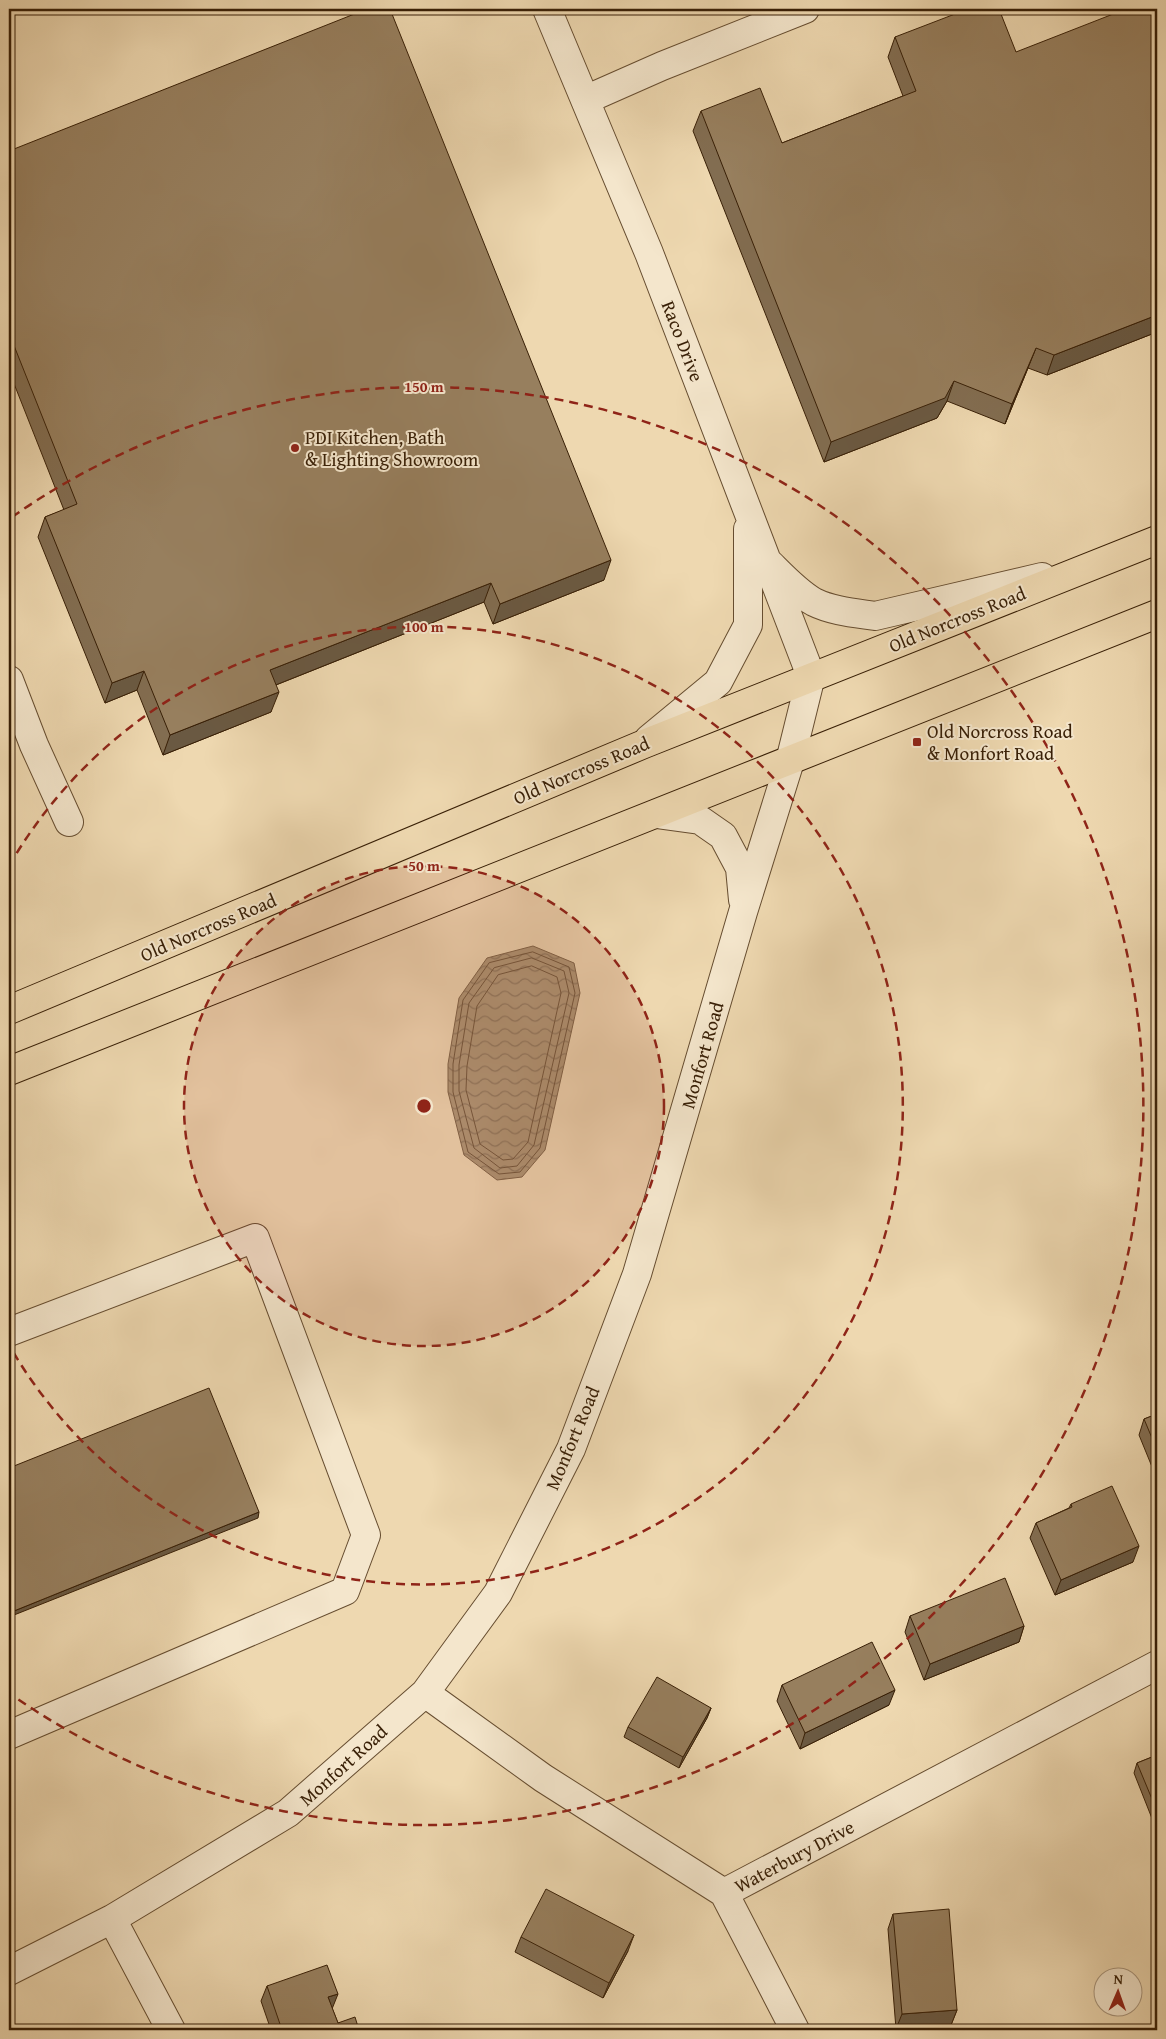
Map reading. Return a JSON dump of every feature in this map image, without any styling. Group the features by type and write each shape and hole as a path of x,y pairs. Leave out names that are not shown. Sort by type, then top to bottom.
{"main road":[{"name":"Old Norcross Road","path":"9,1010 644,744 1157,540"},
{"path":"9,1071 1157,614"}],"street":[{"name":"Raco Drive","path":"547,9 649,253 811,676"},
{"path":"585,100 662,66 805,9"},
{"path":"644,744 718,682 748,625 748,513"},
{"path":"766,560 786,580 814,602 849,612 875,616 1089,566"},
{"name":"Monfort Road","path":"9,1971 112,1919 288,1814 425,1693 498,1593 571,1449 637,1274 743,912 790,761 811,676"},
{"path":"9,680 34,745 69,822"},
{"path":"656,814 700,820 723,836 740,868 743,912"},
{"path":"9,1332 255,1238 366,1535 344,1591 9,1736"},
{"name":"Waterbury Drive","path":"425,1693 543,1778 724,1893 1157,1665"},
{"path":"724,1893 795,2030"},
{"path":"112,1919 171,2030"}],"water":[{"path":"533,946 574,963 580,993 545,1150 522,1177 497,1180 464,1155 448,1092 448,1064 459,998 487,958"}],"building":[{"name":"PDI Kitchen, Bath & Lighting Showroom","path":"367,9 390,9 611,560 500,604 491,583 270,670 279,692 170,735 144,671 112,683 45,517 77,504 9,333 9,151"},
{"path":"968,9 999,9 1016,52 1126,9 1157,9 1157,315 1054,355 1036,348 1012,404 954,381 945,398 831,442 701,111 760,88 782,143 916,91 895,37"},
{"path":"209,1388 259,1512 9,1613 9,1468"},
{"path":"1157,1414 1157,1450 1144,1419"},
{"path":"1112,1486 1139,1546 1061,1580 1036,1523 1072,1507 1071,1504"},
{"path":"1005,1578 1024,1626 930,1664 910,1616"},
{"path":"872,1642 895,1690 805,1733 782,1685"},
{"path":"657,1677 711,1708 683,1757 628,1727"},
{"path":"1157,1755 1157,1811 1137,1763"},
{"path":"546,1889 634,1935 609,1983 521,1937"},
{"path":"949,1909 957,2010 902,2014 893,1914"},
{"path":"327,1965 338,1994 328,1997 338,2023 355,2017 359,2030 282,2030 267,1986"}],"place":[{"name":"PDI Kitchen, Bath & Lighting Showroom","path":"295,448"},
{"name":"Old Norcross Road & Monfort Road","path":"917,742"}]}
